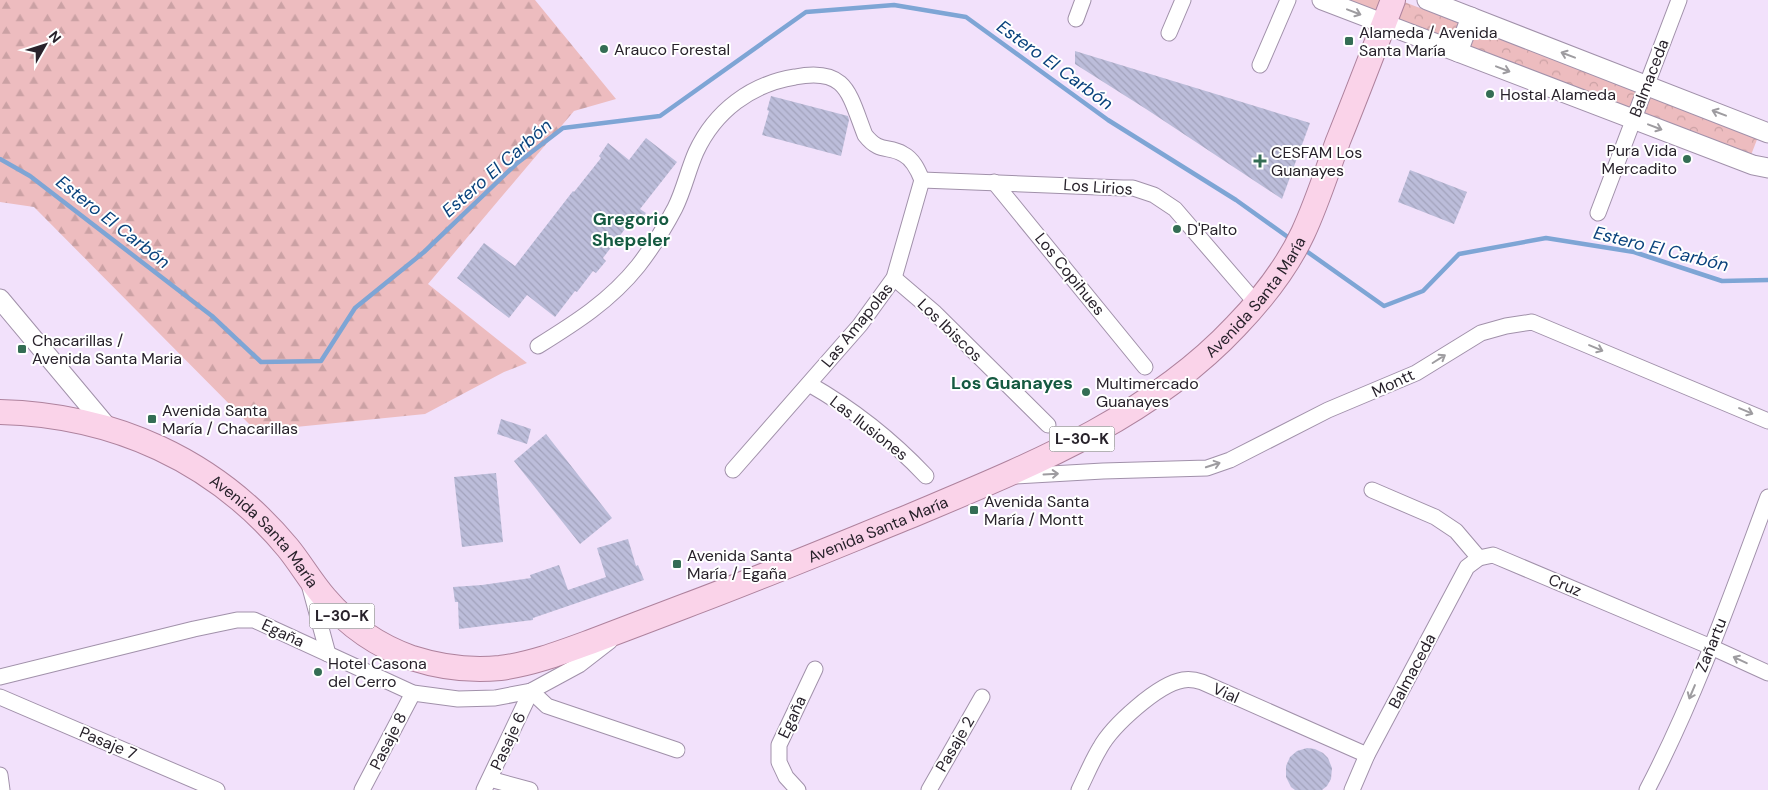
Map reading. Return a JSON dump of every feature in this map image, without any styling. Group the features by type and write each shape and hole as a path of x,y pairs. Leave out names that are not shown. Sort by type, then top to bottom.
{"main road":[{"name":"Avenida Santa María","path":"0,412 49,415 108,428 169,452 213,479 266,524 290,550 326,600 365,635 380,644 409,657 445,666 482,669 519,665 629,627 833,548 1003,477 1066,448 1174,382 1210,352 1256,304 1285,264 1303,234 1393,0"}],"street":[{"path":"1076,19 1083,0"},
{"path":"1169,33 1183,0"},
{"path":"1260,65 1288,0"},
{"path":"1324,0 1753,165 1768,168"},
{"path":"1427,0 1768,133"},
{"name":"Balmaceda","path":"1598,213 1679,0"},
{"path":"1458,52 1471,17"},
{"path":"538,346 584,317 608,297 636,268 675,208 695,154 707,132 722,113 757,88 784,78 810,74 822,74 830,77 844,87 869,140 885,149 903,153 916,167 922,180"},
{"name":"Los Lirios","path":"922,180 1128,188 1154,194 1175,208 1256,304"},
{"name":"Las Amapolas","path":"733,470 860,325 894,278 922,180"},
{"name":"Los Copihues","path":"994,182 1145,367"},
{"name":"Los Ibiscos","path":"894,278 935,313 1048,425"},
{"path":"0,299 108,428"},
{"name":"Montt","path":"1003,477 1103,471 1207,468 1230,460 1328,410 1416,373 1481,333 1506,326 1532,322 1768,421"},
{"name":"Las Ilusiones","path":"809,384 834,398 880,432 926,476"},
{"path":"1372,490 1435,517 1456,531 1479,558"},
{"name":"Zañartu","path":"1647,790 1670,746 1711,648 1768,497"},
{"name":"Cruz","path":"1479,558 1493,555 1768,674"},
{"name":"Balmaceda","path":"1352,790 1368,755 1467,567 1479,558"},
{"path":"305,571 328,654"},
{"name":"Egaña","path":"0,677 237,620 254,620 413,693 467,699 495,698 531,691 579,665 629,627"},
{"name":"Egaña","path":"798,790 786,777 779,762 779,745 815,669"},
{"name":"Vial","path":"1079,790 1100,747 1118,724 1140,705 1170,684 1189,679 1202,682 1368,755"},
{"path":"531,691 547,706 677,750"},
{"name":"Pasaje 6","path":"487,785 531,691"},
{"name":"Pasaje 8","path":"362,790 413,693"},
{"name":"Pasaje 7","path":"0,697 217,790"},
{"name":"Pasaje 2","path":"928,790 982,697"},
{"path":"0,775 2,790"},
{"path":"487,785 530,790"}],"green space":[{"path":"0,0 535,0 616,99 574,111 428,284 527,363 504,372 425,414 256,431 34,207 0,202"},
{"path":"1343,0 1399,0 1758,137 1751,155"}],"building":[{"name":"CESFAM Los Guanayes","path":"1075,51 1310,123 1282,199 1075,64"},
{"path":"771,96 848,116 849,120 841,156 762,135"},
{"path":"646,138 677,162 640,209 646,213 636,225 631,221 603,258 606,261 596,273 593,271 555,317 527,295 509,318 457,278 484,243 515,266 601,158 599,156 608,143 629,160"},
{"path":"1410,170 1467,192 1454,224 1398,202"},
{"path":"501,419 531,429 527,444 497,434"},
{"path":"546,434 612,518 580,544 514,461"},
{"path":"496,473 503,542 462,547 454,477"},
{"path":"628,539 636,566 638,565 644,580 533,618 533,620 459,629 458,602 455,602 453,587 531,578 530,575 559,565 568,590 606,577 597,548"},
{"path":"1307,748 1323,753 1328,758 1332,768 1331,779 1322,790 1295,790 1291,787 1286,777 1286,766 1290,757 1297,751"}],"waterway":[{"name":"Estero El Carbón","path":"0,159 30,176 212,316 261,362 321,361 355,308 424,252 516,164 563,128 660,116 806,12 894,5 966,17 1108,120 1236,200 1292,240"},
{"name":"Estero El Carbón","path":"1302,248 1384,306 1423,291 1459,254 1546,238 1634,252 1722,281 1768,280"}],"place":[{"name":"Alameda / Avenida Santa María","path":"1349,41"},
{"name":"Arauco Forestal","path":"604,49"},
{"name":"Hostal Alameda","path":"1490,94"},
{"name":"Pura Vida Mercadito","path":"1687,159"},
{"name":"CESFAM Los Guanayes","path":"1260,161"},
{"name":"D'Palto","path":"1177,229"},
{"name":"Chacarillas / Avenida Santa Maria","path":"22,349"},
{"name":"Multimercado Guanayes","path":"1086,392"},
{"name":"Avenida Santa María / Chacarillas","path":"152,419"},
{"name":"Avenida Santa María / Montt","path":"974,510"},
{"name":"Avenida Santa María / Egaña","path":"677,564"},
{"name":"Hotel Casona del Cerro","path":"318,672"}],"district":[{"name":"Gregorio Shepeler","path":"631,229"},
{"name":"Los Guanayes","path":"1012,383"}]}
